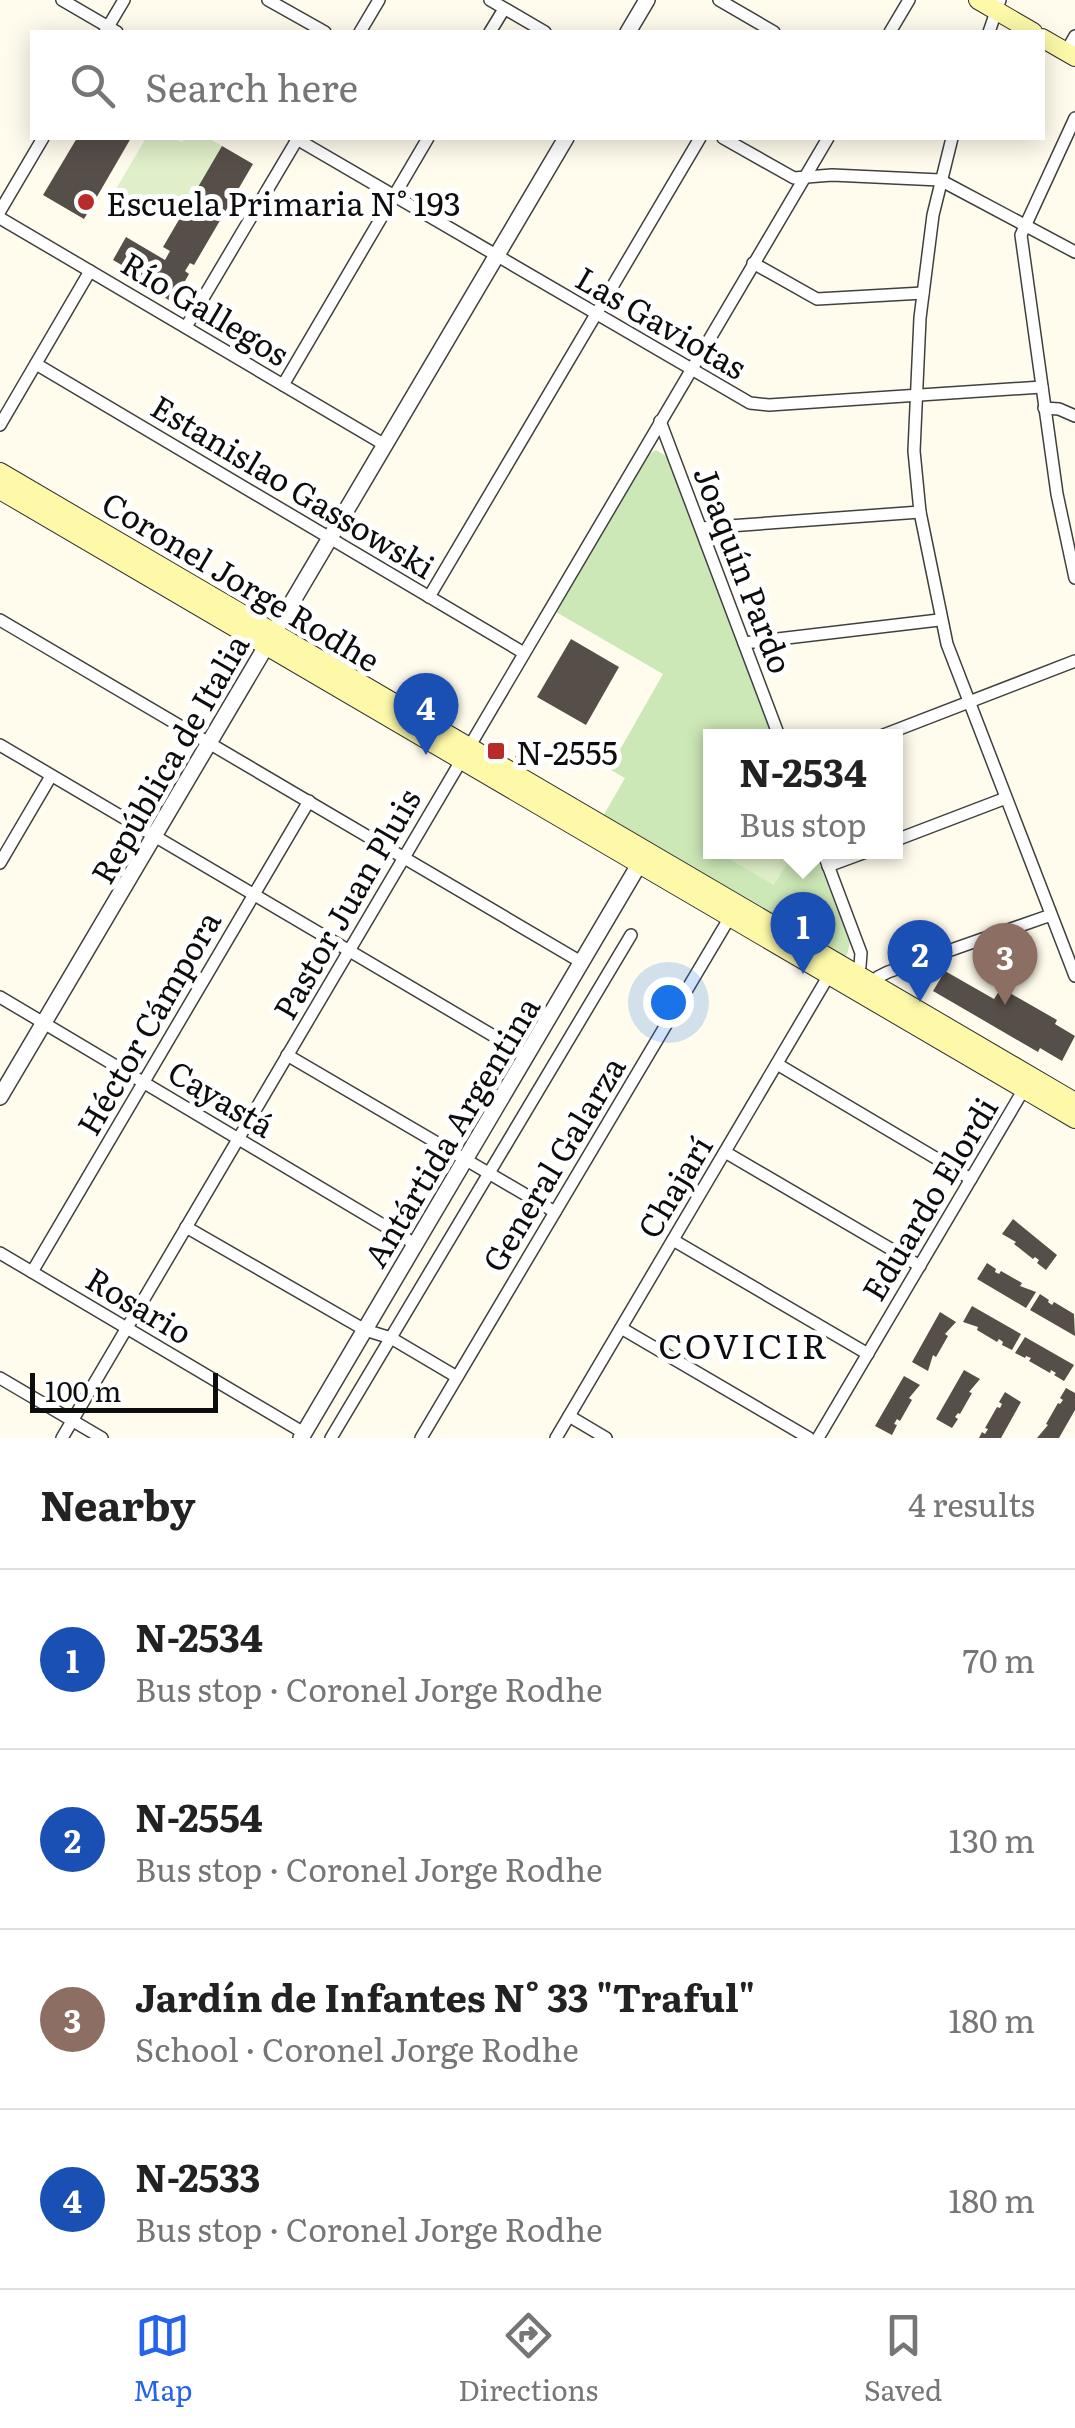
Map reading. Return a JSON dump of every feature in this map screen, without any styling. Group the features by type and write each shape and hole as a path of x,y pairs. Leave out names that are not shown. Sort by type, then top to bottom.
{"main road":[{"path":"978,0 998,5 1031,30"},
{"path":"1045,39 1072,48"},
{"name":"Coronel Jorge Rodhe","path":"0,472 270,639 643,858 861,985 1075,1102"},
{"name":"Coronel Jorge Rodhe","path":"0,490 270,639"},
{"name":"Coronel Jorge Rodhe","path":"643,858 730,917 833,969"},
{"name":"Coronel Jorge Rodhe","path":"861,985 1075,1118"}],"street":[{"path":"62,0 108,30"},
{"path":"110,30 124,0"},
{"path":"268,0 321,30"},
{"path":"361,30 379,0"},
{"path":"490,0 542,30"},
{"path":"629,30 647,0"},
{"path":"719,0 771,30"},
{"path":"891,30 909,0"},
{"path":"990,30 998,5"},
{"path":"491,30 504,8"},
{"path":"1075,118 1024,223 1022,250 1059,508 1075,578"},
{"path":"0,214 42,140"},
{"path":"186,328 296,140"},
{"name":"Las Gaviotas","path":"300,140 741,399 760,405 1042,387"},
{"path":"283,385 427,140"},
{"name":"República de Italia","path":"0,1096 565,140"},
{"path":"429,596 699,140"},
{"path":"726,140 789,176 940,180 1075,252"},
{"name":"Pastor Juan Pluis","path":"62,1438 827,140"},
{"path":"951,140 940,180 922,293 915,470 920,512 940,620 968,703 1075,976"},
{"name":"Río Gallegos","path":"0,214 384,445"},
{"path":"754,263 817,299 922,293"},
{"path":"0,425 90,271"},
{"name":"Estanislao Gassowski","path":"36,364 524,653"},
{"path":"1044,408 1060,409 1075,416"},
{"name":"Joaquín Pardo","path":"660,421 776,729"},
{"path":"700,528 920,512"},
{"path":"0,620 581,962"},
{"path":"744,643 940,620"},
{"path":"899,729 1075,661"},
{"path":"0,745 526,1055"},
{"path":"0,863 52,776"},
{"path":"903,837 1006,798"},
{"name":"Héctor Cámpora","path":"32,1272 309,801"},
{"name":"Antártida Argentina","path":"302,1435 643,858"},
{"path":"826,859 860,950 861,985 1051,915"},
{"path":"828,866 847,859"},
{"name":"General Galarza","path":"421,1438 730,917"},
{"path":"331,1438 631,934"},
{"name":"Chajarí","path":"556,1438 833,969"},
{"name":"Cayastá","path":"0,998 415,1244"},
{"path":"288,1055 555,1212"},
{"path":"777,1064 971,1179"},
{"name":"Eduardo Elordi","path":"818,1438 1024,1089"},
{"path":"725,1152 920,1266"},
{"path":"186,1227 364,1330 391,1338 458,1377"},
{"path":"673,1240 868,1354"},
{"name":"Rosario","path":"0,1253 302,1435"},
{"path":"621,1328 808,1438"},
{"path":"0,1378 102,1438"},
{"path":"569,1416 606,1438"}],"green space":[{"path":"145,140 212,140 222,146 181,217 150,198 145,206 116,189"},
{"path":"656,450 666,456 769,729 703,729 703,859 818,859 850,943 847,955 841,957 602,818 625,778 609,769 663,674 556,612 650,454"},
{"path":"729,859 790,859 774,885"}],"building":[{"path":"76,140 130,140 84,219 43,195"},
{"path":"222,146 253,164 194,265 190,263 185,271 189,274 176,297 172,295 169,300 147,288 151,282 113,260 126,237 165,260 170,251 163,247"},
{"path":"571,639 619,667 586,725 537,697"},
{"path":"521,747 534,759 531,766 515,757"},
{"path":"945,971 994,999 1001,988 1057,1020 1055,1024 1075,1036 1062,1061 1040,1048 1038,1052 933,991"},
{"path":"1013,1219 1057,1255 1046,1270 1037,1263 1039,1260 1002,1234"},
{"path":"987,1263 995,1272 1001,1271 1022,1283 1020,1286 1036,1292 1026,1308 977,1279"},
{"path":"1040,1294 1052,1305 1054,1302 1074,1314 1075,1336 1030,1310"},
{"path":"972,1306 1021,1334 1012,1350 999,1339 997,1342 977,1330 978,1327 963,1322"},
{"path":"940,1312 956,1322 945,1334 948,1336 936,1357 933,1355 928,1371 912,1362"},
{"path":"1025,1337 1074,1365 1064,1381 1051,1370 1050,1373 1029,1361 1031,1358 1015,1353"},
{"path":"964,1370 980,1379 969,1392 972,1393 952,1428 936,1419"},
{"path":"904,1376 920,1385 909,1398 912,1400 900,1421 897,1419 894,1424 897,1425 892,1435 875,1426"},
{"path":"1066,1388 1075,1393 1075,1410 1059,1438 1037,1438 1063,1400 1060,1398"},
{"path":"1005,1392 1021,1402 1001,1438 979,1438 988,1429 985,1428 997,1407 1000,1408"}],"place":[{"name":"Escuela Primaria N° 193","path":"86,202"},
{"name":"N-2555","path":"496,751"},
{"name":"N-2533","path":"426,755"},
{"name":"N-2534","path":"803,974"},
{"name":"N-2554","path":"920,1002"},
{"name":"Jardín de Infantes N° 33 \"Traful\"","path":"1005,1005"}],"district":[{"name":"COVICIR","path":"744,1344"}]}
